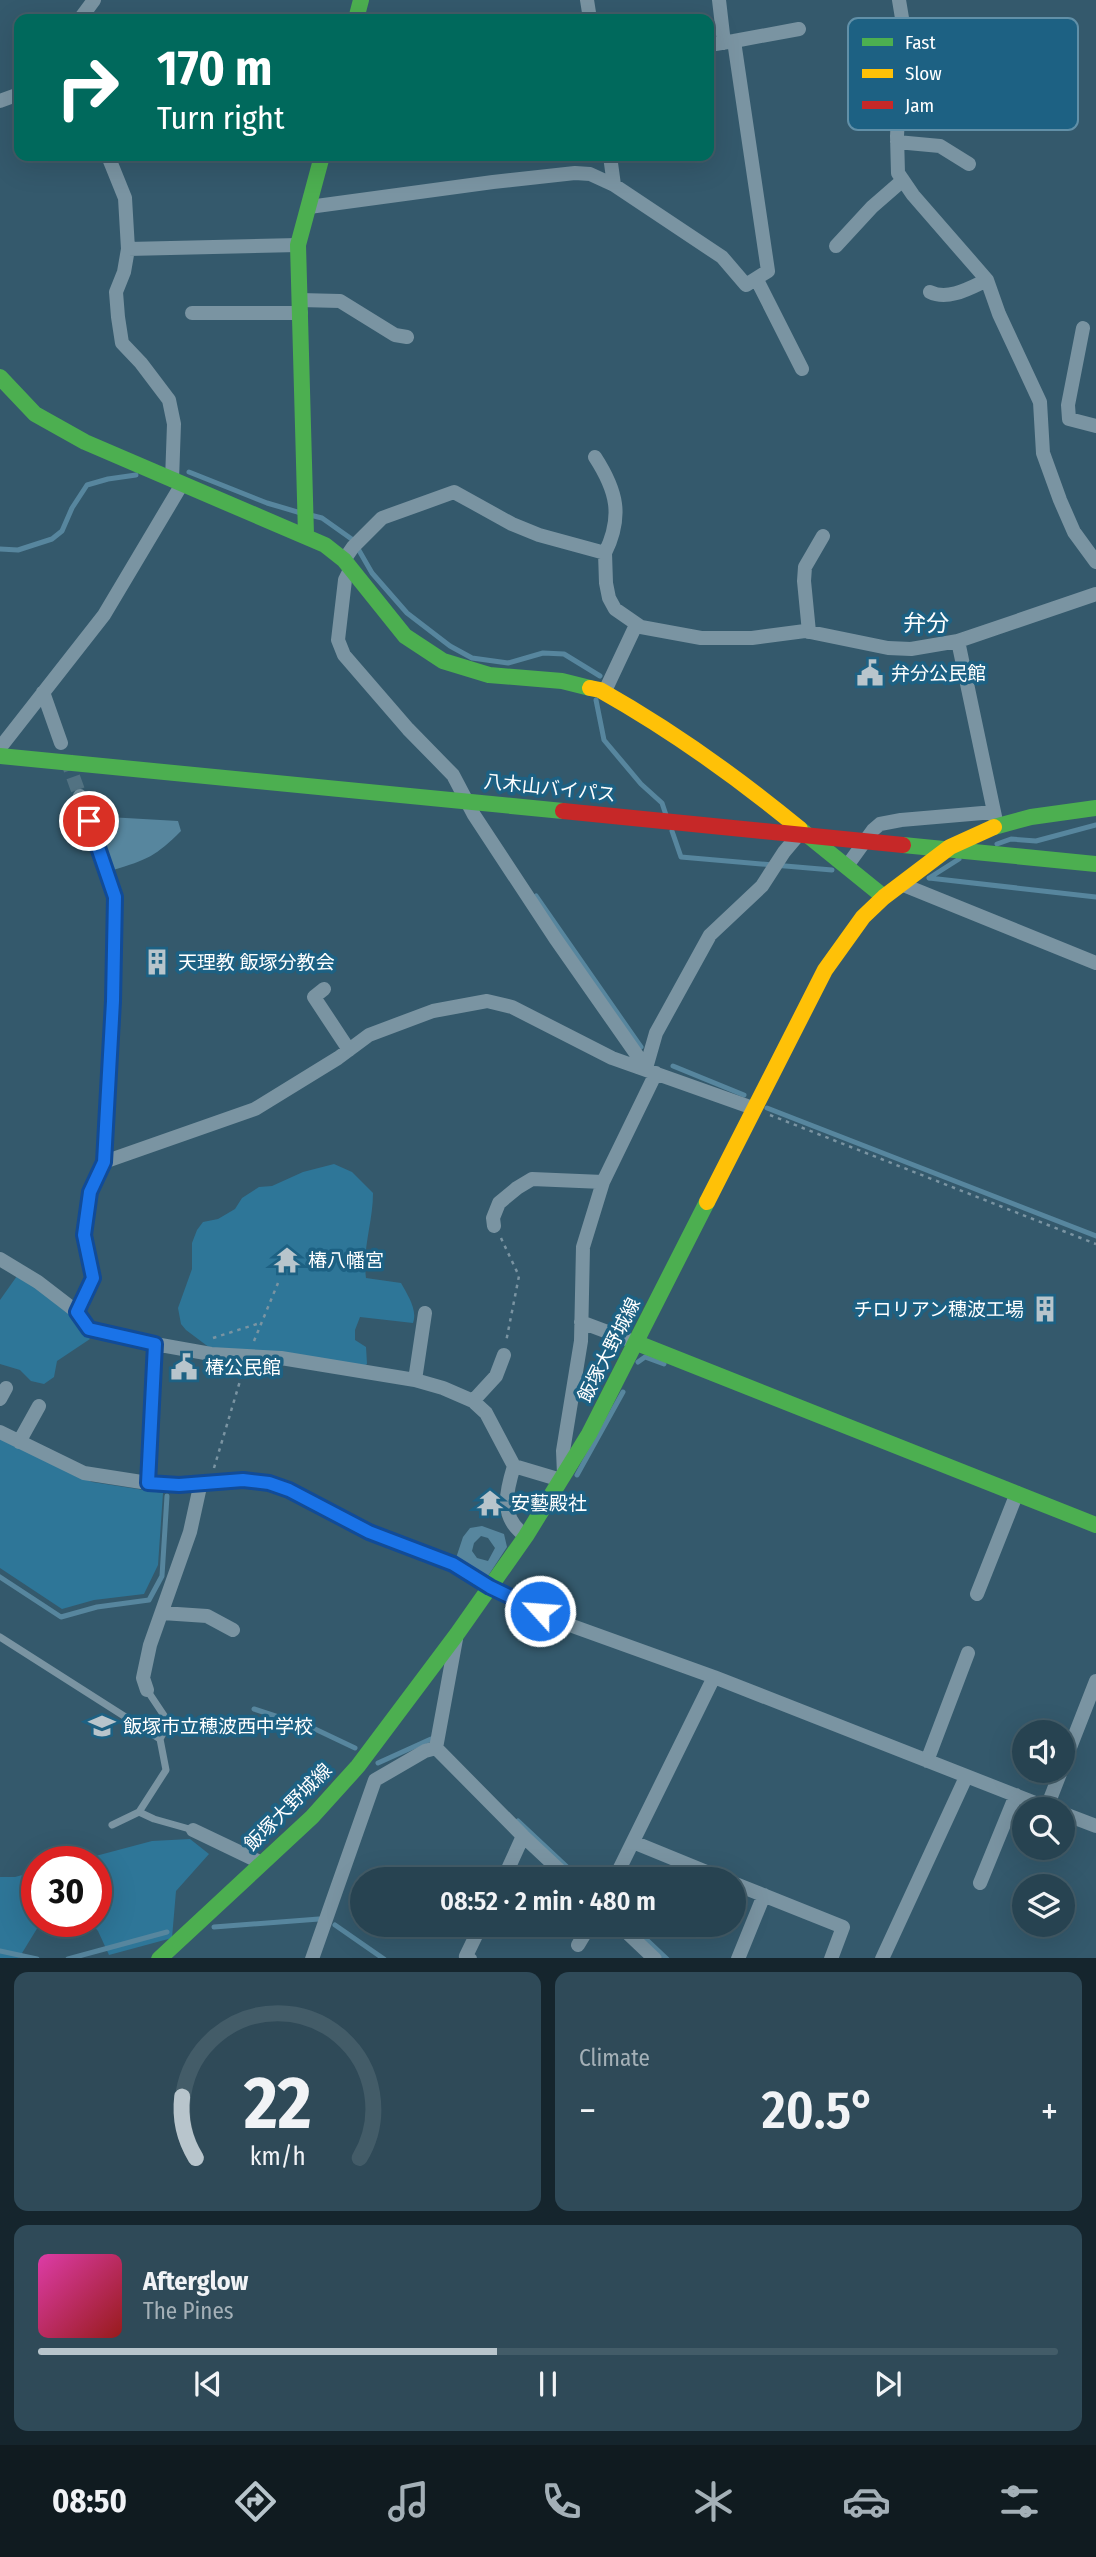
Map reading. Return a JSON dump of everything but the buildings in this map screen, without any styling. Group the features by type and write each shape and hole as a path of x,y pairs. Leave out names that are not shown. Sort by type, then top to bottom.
{"main road":[{"path":"305,520 298,245 321,161"},
{"path":"0,377 35,414 85,442 177,482 305,520 324,544 351,554 404,636 443,661 489,675 562,681 604,693 658,723 760,796 884,897"},
{"name":"八木山バイパス","path":"1,750 444,799 1096,864"},
{"name":"飯塚大野城線","path":"159,1958 312,1817 358,1766 526,1536 589,1434 638,1343 753,1108 825,970 863,918 884,897 950,847 995,819 1096,808"},
{"path":"638,1343 1096,1525"}],"street":[{"path":"309,207 575,173 590,174 614,185 722,257 746,285 757,280 768,271 729,42 719,0"},
{"path":"899,0 902,18"},
{"path":"714,44 799,29"},
{"path":"898,130 898,173 902,180 987,281 999,314 1040,402 1043,453 1060,500 1074,532 1096,562"},
{"path":"897,142 940,146 969,164"},
{"path":"1,750 104,615 177,482 174,424 169,400 122,343 116,292 124,272 128,249 125,198 110,161"},
{"path":"611,161 614,185"},
{"path":"836,246 872,207 902,180"},
{"path":"128,249 298,245"},
{"path":"757,280 802,369"},
{"path":"930,292 942,295 961,292 987,281"},
{"path":"192,313 340,301 395,335 407,337"},
{"path":"1083,328 1068,405 1069,419 1096,426"},
{"path":"595,457 604,470 618,519 605,554 609,598 615,609 636,625 701,638 752,638 788,632 809,632 888,648 911,649 958,642 1096,594"},
{"path":"605,554 539,535 512,524 454,492 382,518 351,554 338,640 344,655 408,729 453,775 474,816 555,939 651,1070"},
{"path":"809,632 805,567 823,536"},
{"path":"604,693 636,625"},
{"path":"848,866 880,824 901,820 995,819 958,642"},
{"path":"43,692 61,743"},
{"path":"77,1312 93,1278 84,1235 90,1192 104,1162 113,1001 115,897 80,796"},
{"path":"514,1466 563,1478 563,1451 580,1341 583,1247 603,1182 651,1070 656,1033 710,934 762,886 803,830"},
{"path":"901,884 1096,961"},
{"path":"324,989 313,997 349,1050"},
{"path":"104,1162 255,1109 369,1035 433,1012 486,1002 512,1007 612,1058 753,1108"},
{"path":"494,1226 493,1218 499,1203 532,1179 603,1182"},
{"path":"0,1259 38,1282 77,1312 89,1329 211,1354 250,1351 415,1380 473,1401 486,1413 514,1466 506,1493 509,1516 514,1528 526,1536"},
{"path":"415,1380 425,1313"},
{"path":"581,1322 638,1343"},
{"path":"148,1483 155,1344"},
{"path":"473,1401 496,1376 504,1355"},
{"path":"19,1442 39,1406"},
{"path":"0,1432 85,1473 179,1485 243,1480 269,1483 289,1490 369,1532 453,1564 490,1587 564,1623 714,1677 1021,1797"},
{"path":"147,1690 143,1678 150,1645 190,1532 201,1482"},
{"path":"977,1594 1017,1493"},
{"path":"162,1613 207,1616 233,1630"},
{"path":"436,1748 457,1634"},
{"path":"927,1761 968,1653"},
{"path":"620,1867 714,1677"},
{"path":"1075,1735 1096,1681"},
{"path":"312,1958 375,1780 425,1751 436,1748"},
{"path":"436,1748 556,1867"},
{"path":"358,1766 375,1780"},
{"path":"882,1958 966,1777"},
{"path":"980,1883 1016,1795"},
{"path":"1075,1818 1096,1826"},
{"path":"193,1830 262,1863"},
{"path":"509,1867 523,1836"},
{"path":"633,1842 694,1867"},
{"path":"746,1888 843,1927 831,1958"},
{"path":"738,1958 764,1895"},
{"path":"470,1958 466,1956 475,1937"},
{"path":"578,1945 583,1937"},
{"path":"632,1937 655,1958"}],"lane":[{"path":"0,1637 160,1739"},
{"path":"112,1825 139,1812 166,1770 160,1739 167,1720 147,1690"},
{"path":"139,1812 193,1830"}],"path":[{"path":"753,1108 1096,1244"},
{"path":"494,1226 519,1276 504,1355"},
{"path":"214,1465 250,1351 278,1283"},
{"path":"207,1340 262,1323"}],"shaded area":[{"path":"91,816 178,821 181,831 150,856 113,870"},
{"path":"334,1164 352,1172 373,1193 365,1257 366,1278 401,1283 413,1308 413,1323 360,1317 355,1330 355,1340 366,1347 367,1364 359,1369 214,1351 186,1330 181,1324 178,1308 192,1269 192,1243 203,1222 218,1219 235,1209 242,1198 259,1187 272,1186 303,1172"},
{"path":"17,1276 45,1292 74,1315 90,1339 57,1361 54,1377 44,1384 31,1381 20,1370 0,1364 0,1300"},
{"path":"0,1437 92,1482 163,1493 158,1565 144,1594 94,1600 62,1609 0,1568"},
{"path":"482,1526 504,1534 507,1547 488,1576 455,1561 463,1537 470,1528","holes":["481,1536 488,1538 495,1548 488,1561 477,1558 472,1551 474,1543"]},
{"path":"190,1839 209,1854 176,1891 172,1938 109,1955 101,1937 112,1937 112,1852 152,1841"},
{"path":"21,1875 21,1937 32,1937 19,1958 0,1958 0,1877"}],"waterway":[{"path":"189,472 267,503 301,513"},
{"path":"0,549 18,550 52,539 62,531 72,508 87,485 136,475"},
{"path":"310,515 322,518 353,540 372,573 407,613 450,646 472,658 508,663 543,653 564,654 600,676"},
{"path":"596,700 604,740 641,784 662,803 666,815"},
{"path":"997,844 1011,839 1036,841 1096,825"},
{"path":"672,831 681,857 832,870"},
{"path":"929,878 959,859"},
{"path":"929,878 1096,897"},
{"path":"536,896 641,1047"},
{"path":"673,1066 744,1095"},
{"path":"767,1108 1096,1236"},
{"path":"638,1362 645,1357 664,1364"},
{"path":"577,1475 623,1392"},
{"path":"0,1577 61,1617 97,1607 149,1600 162,1576 167,1496"},
{"path":"254,1709 315,1729 355,1748"},
{"path":"378,1763 431,1739"},
{"path":"518,1821 567,1867"},
{"path":"214,1927 319,1919"},
{"path":"335,1925 383,1958"},
{"path":"72,1958 167,1932"},
{"path":"644,1937 666,1958"},
{"path":"0,1951 32,1958"}],"tunnel":[{"path":"66,757 80,796"}],"traffic: fast":[{"path":"357,14 361,0"},
{"path":"306,535 298,245 321,161"},
{"path":"0,377 35,414 85,442 325,545 344,560 405,636 443,661 489,675 562,681 590,688"},
{"path":"0,756 563,811"},
{"path":"994,827 1031,817 1096,808"},
{"path":"800,829 884,897"},
{"path":"903,845 1096,864"},
{"path":"160,1958 312,1817 358,1766 457,1634 526,1536 589,1434 707,1202"},
{"path":"637,1343 1096,1525"}],"traffic: slow":[{"path":"590,688 600,690 678,738 800,829"},
{"path":"707,1202 825,970 863,917 884,897 950,847 994,827"}],"traffic: jam":[{"path":"563,811 903,845"}],"place":[{"name":"弁分公民館","path":"870,673"},
{"name":"天理教 飯塚分教会","path":"157,962"},
{"name":"椿八幡宮","path":"287,1260"},
{"name":"チロリアン穂波工場","path":"1045,1309"},
{"name":"椿公民館","path":"184,1367"},
{"name":"安藝殿社","path":"490,1503"},
{"name":"飯塚市立穂波西中学校","path":"102,1726"}],"district":[{"name":"弁分","path":"926,623"}],"route":[{"path":"89,821 115,897 113,1001 104,1162 90,1192 84,1235 93,1278 77,1312 89,1329 155,1344 148,1483 179,1485 243,1480 269,1483 289,1490 369,1532 453,1564 490,1587 540,1611"}]}
